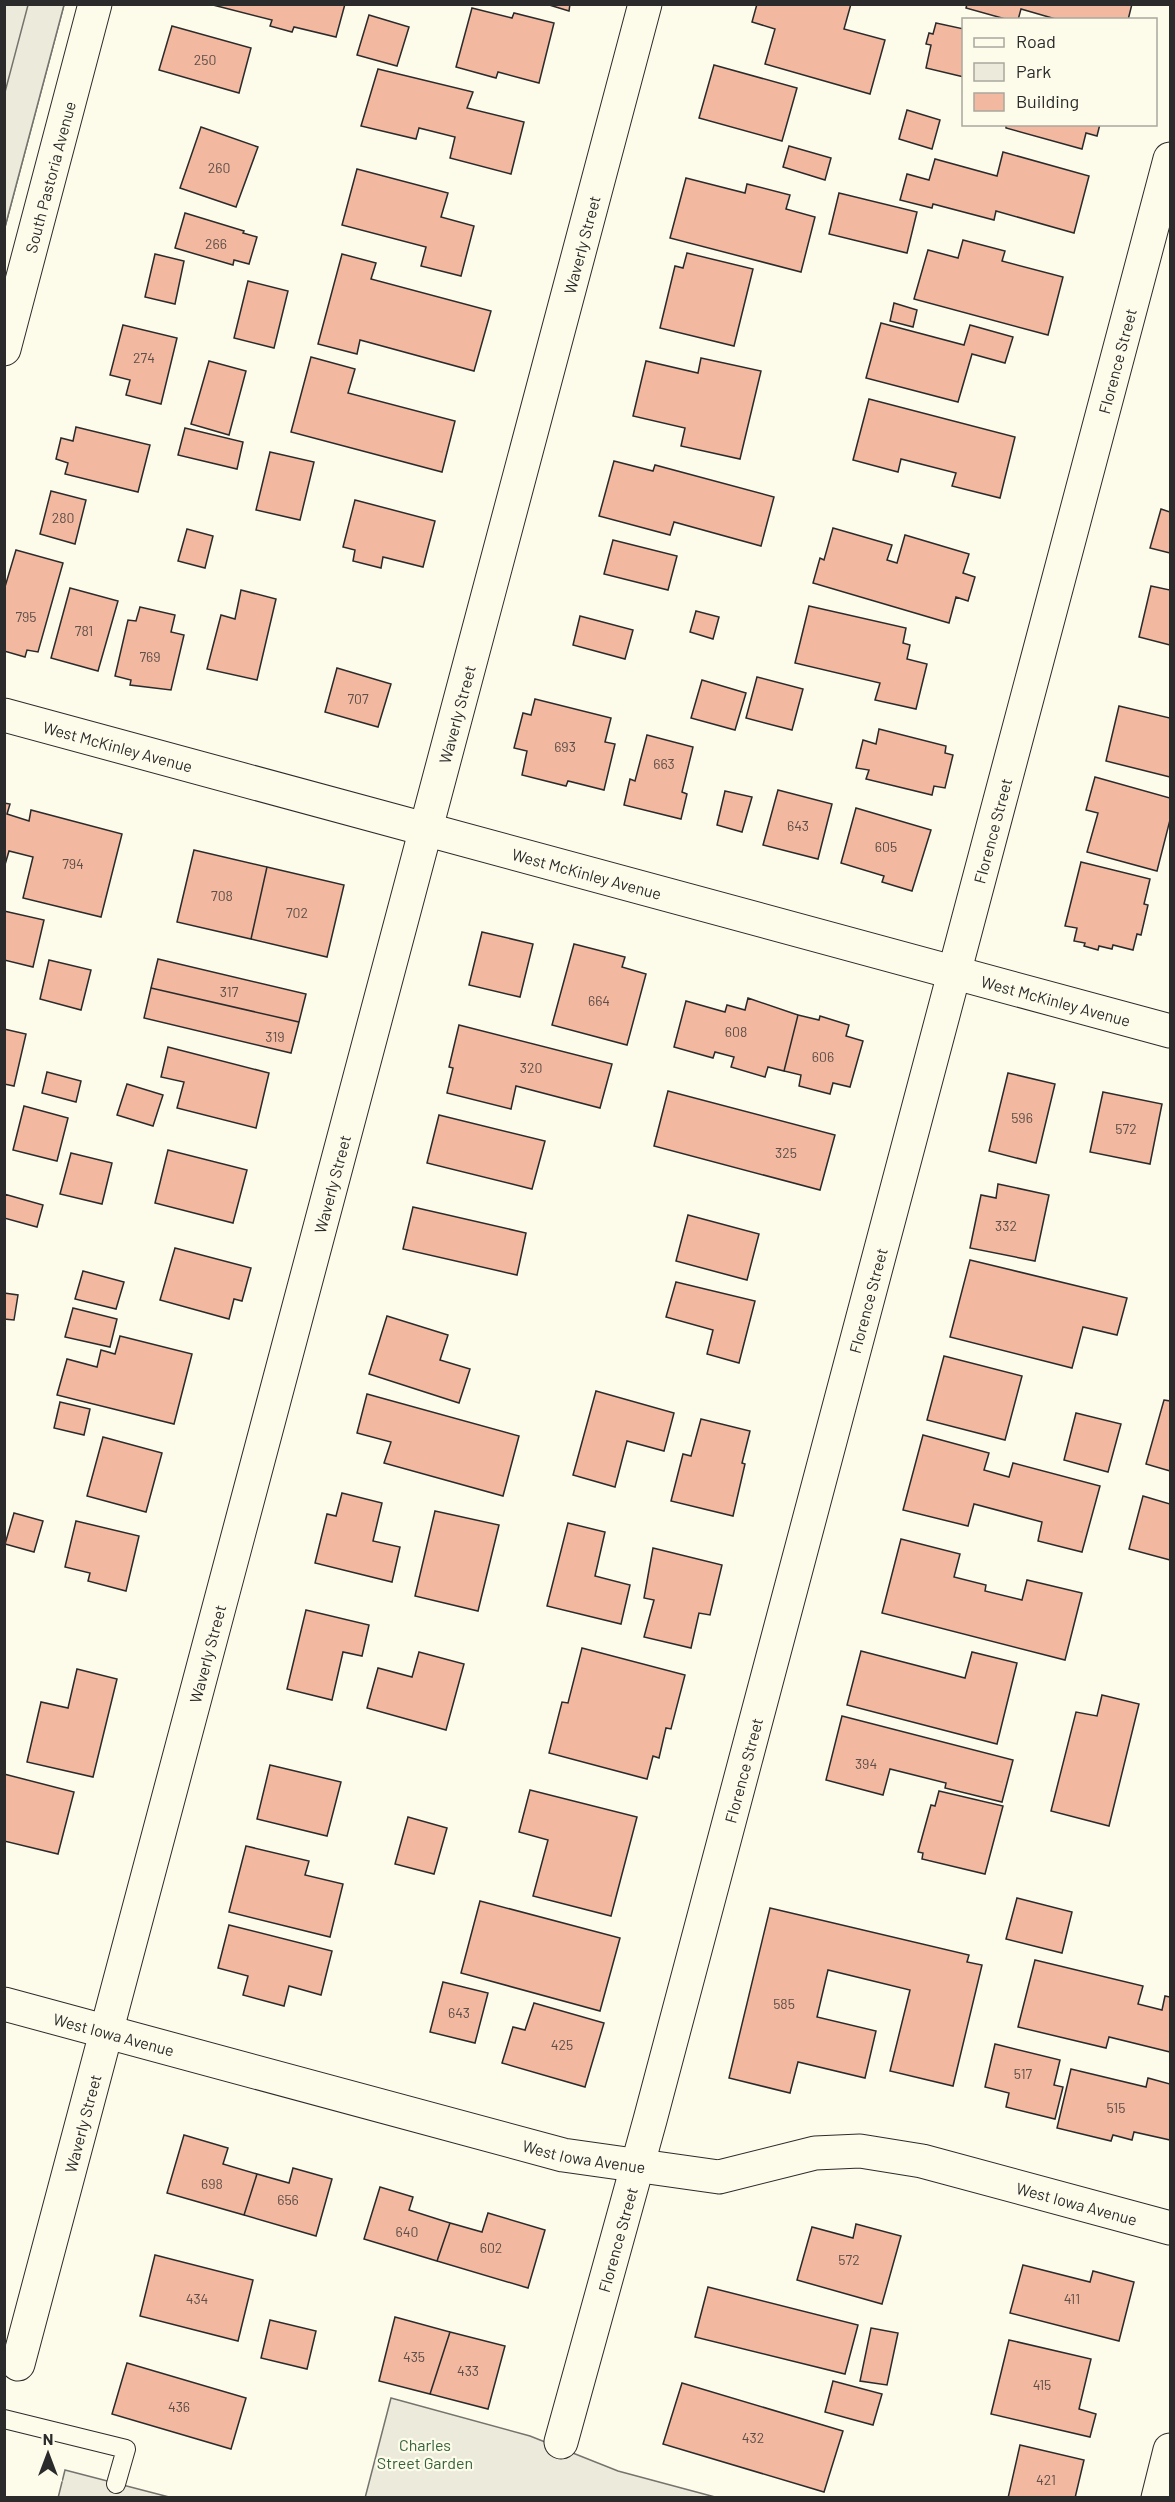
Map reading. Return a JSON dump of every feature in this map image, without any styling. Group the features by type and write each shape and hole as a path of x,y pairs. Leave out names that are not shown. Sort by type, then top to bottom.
{"street":[{"name":"South Pastoria Avenue","path":"4,348 95,4"},
{"name":"Waverly Street","path":"18,2364 645,4"},
{"name":"Florence Street","path":"561,2442 637,2166 955,974 1170,159"},
{"name":"West McKinley Avenue","path":"4,715 1170,1031"},
{"name":"West Iowa Avenue","path":"4,2004 563,2155 719,2177 815,2153 860,2151 922,2161 1170,2228"},
{"path":"1158,2498 1170,2450"}],"lane":[{"path":"4,2419 126,2449 116,2484"}],"green space":[{"path":"5,5 64,5 5,227"},
{"name":"Charles Street Garden","path":"391,2398 530,2436 618,2471 715,2497 365,2498"}],"shaded area":[{"path":"28,5 64,5 5,227 5,92"},
{"path":"65,2470 169,2497 58,2498"}],"building":[{"path":"345,4 336,37 294,27 292,32 270,26 272,20 213,5"},
{"path":"546,4 570,4 569,11"},
{"path":"757,4 851,4 844,29 885,40 870,94 765,64 775,29 752,22"},
{"path":"967,4 1132,4 1128,18 1052,18 1021,9 1019,18 1002,18 966,8"},
{"path":"472,8 512,18 514,13 554,23 539,83 498,72 496,78 456,67"},
{"path":"369,15 409,27 397,66 357,55"},
{"path":"936,23 962,29 962,77 926,68 931,45 926,44 929,33 933,34"},
{"path":"172,26 251,48 239,93 159,70"},
{"path":"714,65 797,88 782,141 699,118"},
{"path":"378,69 473,92 467,108 524,122 511,174 450,158 455,137 419,128 416,139 361,126"},
{"path":"907,110 940,120 932,149 899,139"},
{"path":"1006,126 1100,126 1097,136 1086,133 1082,149 1006,128"},
{"path":"201,127 258,147 236,207 180,188"},
{"path":"789,146 831,158 825,180 783,167"},
{"path":"1003,152 1089,176 1074,233 996,211 994,220 933,204 932,208 900,200 907,174 929,180 935,159 997,176"},
{"path":"357,169 448,193 441,217 474,226 461,276 421,266 426,247 342,225"},
{"path":"686,178 745,193 747,184 790,195 786,209 815,217 801,272 670,238"},
{"path":"839,193 917,212 907,253 829,234"},
{"path":"185,213 257,237 249,264 234,260 233,265 175,248"},
{"path":"963,240 1005,251 1002,261 1063,277 1048,335 914,299 928,250 958,258"},
{"path":"687,253 753,269 734,346 660,328 675,266 683,268"},
{"path":"155,254 184,261 175,304 145,297"},
{"path":"342,254 376,263 371,279 491,311 474,371 360,340 357,354 318,344"},
{"path":"248,281 288,291 274,348 234,338"},
{"path":"894,303 917,310 913,327 890,321"},
{"path":"881,323 964,345 970,325 1013,337 1005,363 972,354 958,402 866,378"},
{"path":"123,325 177,338 161,404 126,395 130,380 110,375"},
{"path":"311,357 355,369 348,393 455,421 442,472 291,432"},
{"path":"701,358 761,371 740,459 681,446 685,428 633,416 646,361 698,373"},
{"path":"209,361 246,371 229,435 191,424"},
{"path":"869,399 1015,437 1000,498 952,486 956,473 901,459 898,472 853,460"},
{"path":"76,427 150,445 138,492 65,474 68,463 56,459 61,438 73,441"},
{"path":"185,428 243,442 237,469 178,455"},
{"path":"270,452 314,462 300,520 256,510"},
{"path":"614,461 653,471 655,465 774,497 761,546 674,522 670,535 599,516"},
{"path":"51,491 86,500 75,544 40,534"},
{"path":"355,500 435,521 423,567 383,557 381,568 353,561 355,550 343,547"},
{"path":"1161,509 1170,512 1170,553 1150,548"},
{"path":"833,528 892,545 887,560 897,563 905,535 969,554 963,573 975,577 968,601 956,597 949,623 813,583 820,558 824,560"},
{"path":"187,529 213,536 205,568 178,561"},
{"path":"613,540 677,556 668,590 604,574"},
{"path":"16,550 63,563 38,652 27,650 25,657 4,651 4,590"},
{"path":"1151,586 1170,590 1170,645 1139,637"},
{"path":"70,588 118,601 98,671 51,658"},
{"path":"241,590 276,599 257,680 207,669 221,615 235,619"},
{"path":"809,606 906,628 903,643 910,645 907,659 927,664 916,709 875,700 880,683 795,663"},
{"path":"140,607 175,615 171,632 184,635 171,690 130,685 131,680 115,676 128,620 136,621"},
{"path":"696,611 719,617 713,639 690,632"},
{"path":"580,616 633,630 625,659 573,645"},
{"path":"337,668 391,684 378,727 325,712"},
{"path":"757,677 803,689 792,730 746,718"},
{"path":"702,680 746,693 735,730 691,718"},
{"path":"535,699 611,718 605,742 615,744 604,790 568,781 566,786 522,775 527,751 514,748 523,713 531,715"},
{"path":"1119,706 1170,718 1170,777 1106,761"},
{"path":"879,729 946,746 945,753 953,755 945,788 934,786 932,795 866,779 869,770 856,768 863,740 876,744"},
{"path":"647,735 693,747 682,792 687,794 681,819 624,805 630,779 635,781"},
{"path":"1095,777 1170,798 1170,820 1157,871 1087,852 1098,813 1086,810"},
{"path":"778,790 832,804 818,859 763,845"},
{"path":"725,791 752,797 742,832 717,825"},
{"path":"4,803 10,804 7,814 29,821 31,810 122,834 101,917 23,898 33,857 9,851 4,868"},
{"path":"856,808 931,830 912,891 882,882 884,876 841,863"},
{"path":"194,850 267,867 251,939 177,922"},
{"path":"1081,862 1150,879 1144,904 1148,905 1141,935 1137,934 1133,950 1113,945 1112,949 1099,946 1098,950 1084,946 1085,943 1074,941 1077,928 1065,926"},
{"path":"267,867 344,885 327,957 251,939"},
{"path":"4,911 44,920 33,967 4,960"},
{"path":"482,932 533,944 520,997 469,985"},
{"path":"574,944 625,957 622,967 646,974 627,1045 552,1025"},
{"path":"158,959 306,994 299,1022 151,988"},
{"path":"49,960 91,970 81,1010 40,999"},
{"path":"151,988 299,1022 291,1053 144,1018"},
{"path":"748,998 798,1015 784,1071 768,1067 765,1077 731,1067 734,1057 715,1052 713,1058 674,1047 686,1001 725,1012 727,1005 745,1010"},
{"path":"798,1015 819,1020 820,1016 849,1025 846,1036 863,1041 850,1087 833,1083 830,1094 799,1086 801,1075 784,1071"},
{"path":"459,1025 612,1064 600,1108 516,1086 511,1109 447,1093 453,1068 449,1067"},
{"path":"4,1029 26,1034 14,1086 4,1084"},
{"path":"168,1047 269,1073 256,1128 177,1108 184,1082 161,1077"},
{"path":"47,1072 81,1081 76,1102 42,1093"},
{"path":"1008,1073 1055,1084 1036,1163 989,1151"},
{"path":"127,1084 163,1095 153,1126 117,1115"},
{"path":"668,1091 835,1135 820,1190 654,1146"},
{"path":"1103,1092 1162,1104 1150,1164 1090,1152"},
{"path":"24,1106 68,1118 57,1161 13,1150"},
{"path":"439,1115 545,1141 532,1189 427,1163"},
{"path":"168,1150 247,1170 233,1223 155,1203"},
{"path":"71,1153 112,1163 102,1204 60,1194"},
{"path":"998,1184 1049,1195 1035,1261 970,1248 981,1195 996,1198"},
{"path":"4,1194 43,1205 37,1227 4,1218"},
{"path":"413,1207 526,1233 517,1275 403,1249"},
{"path":"688,1215 759,1234 747,1280 676,1261"},
{"path":"175,1248 251,1268 242,1301 234,1299 229,1319 160,1300"},
{"path":"970,1260 1127,1298 1117,1335 1083,1327 1072,1368 950,1337"},
{"path":"83,1271 124,1282 116,1309 75,1299"},
{"path":"676,1282 755,1301 739,1363 707,1354 713,1330 666,1317"},
{"path":"4,1293 18,1295 14,1320 4,1319"},
{"path":"73,1308 117,1319 110,1347 65,1337"},
{"path":"387,1316 448,1335 440,1360 470,1369 459,1403 369,1374"},
{"path":"120,1336 192,1354 174,1424 57,1395 67,1359 97,1367 101,1350 115,1354"},
{"path":"944,1356 1022,1376 1005,1440 927,1420"},
{"path":"596,1391 674,1413 664,1451 627,1441 615,1487 573,1475"},
{"path":"367,1394 519,1436 503,1496 384,1463 391,1442 357,1433"},
{"path":"1164,1400 1170,1401 1170,1471 1146,1464"},
{"path":"60,1402 90,1409 84,1435 54,1428"},
{"path":"1076,1413 1121,1424 1108,1472 1064,1460"},
{"path":"701,1419 750,1431 733,1516 671,1501 683,1454 691,1456"},
{"path":"923,1435 989,1453 984,1470 1009,1477 1013,1463 1100,1486 1082,1552 1038,1541 1042,1522 974,1504 968,1526 903,1510"},
{"path":"103,1437 162,1453 146,1512 87,1496"},
{"path":"342,1493 382,1503 373,1541 400,1547 392,1582 315,1563 327,1514 336,1516"},
{"path":"1143,1496 1170,1504 1170,1560 1129,1549"},
{"path":"435,1511 499,1525 478,1611 415,1596"},
{"path":"14,1513 43,1521 34,1552 5,1544"},
{"path":"76,1521 139,1536 126,1591 88,1581 90,1573 65,1567"},
{"path":"568,1523 605,1532 595,1576 630,1585 621,1624 547,1606"},
{"path":"901,1539 960,1554 954,1577 986,1585 985,1591 1022,1600 1027,1580 1082,1593 1065,1660 882,1613"},
{"path":"653,1548 722,1565 710,1615 699,1613 691,1648 644,1637 654,1600 644,1598"},
{"path":"306,1610 369,1625 362,1656 343,1652 332,1700 287,1689"},
{"path":"582,1648 685,1675 671,1729 666,1728 659,1758 653,1756 647,1779 549,1753 562,1702 568,1703"},
{"path":"861,1651 965,1678 972,1652 1017,1663 997,1744 847,1705"},
{"path":"419,1652 464,1664 446,1730 367,1708 378,1668 412,1677"},
{"path":"77,1669 117,1679 93,1777 27,1762 41,1702 68,1708"},
{"path":"1102,1695 1139,1704 1109,1826 1051,1811 1076,1712 1097,1716"},
{"path":"842,1716 1013,1760 1002,1802 945,1788 946,1783 890,1769 883,1795 826,1780"},
{"path":"270,1765 341,1782 327,1836 257,1819"},
{"path":"4,1774 74,1792 58,1854 4,1841"},
{"path":"530,1790 637,1817 611,1916 533,1896 548,1840 519,1832"},
{"path":"939,1791 1003,1806 985,1874 922,1859 923,1853 918,1852 931,1805 935,1806"},
{"path":"408,1817 447,1828 434,1874 395,1864"},
{"path":"246,1846 309,1861 305,1875 343,1884 330,1937 229,1912"},
{"path":"1017,1898 1072,1912 1062,1953 1006,1939"},
{"path":"480,1901 620,1938 600,2011 461,1973"},
{"path":"770,1908 969,1955 967,1962 982,1965 953,2086 890,2071 910,1990 828,1970 817,2017 876,2031 865,2078 798,2062 790,2093 729,2078"},
{"path":"229,1925 332,1951 321,1995 289,1986 284,2006 243,1995 248,1976 218,1968"},
{"path":"1035,1960 1143,1986 1138,2004 1162,2010 1165,1996 1170,1997 1170,2052 1109,2037 1106,2048 1018,2027"},
{"path":"443,1982 488,1993 475,2043 430,2032"},
{"path":"534,2003 604,2023 585,2087 502,2063 513,2027 525,2030"},
{"path":"995,2044 1060,2060 1054,2085 1063,2087 1055,2119 1006,2107 1009,2093 985,2087"},
{"path":"1071,2069 1146,2087 1148,2078 1170,2084 1170,2140 1134,2132 1132,2140 1113,2135 1111,2141 1057,2128"},
{"path":"184,2135 228,2148 223,2164 257,2174 244,2215 167,2193"},
{"path":"293,2168 332,2179 316,2236 244,2215 257,2174 289,2183"},
{"path":"380,2187 413,2197 409,2210 450,2223 437,2261 364,2239"},
{"path":"488,2213 545,2230 528,2288 437,2261 450,2223 482,2232"},
{"path":"856,2224 901,2236 882,2304 797,2280 812,2227 853,2238"},
{"path":"155,2255 253,2280 238,2341 140,2316"},
{"path":"1023,2265 1090,2282 1093,2271 1134,2282 1119,2341 1010,2313"},
{"path":"708,2287 858,2325 845,2374 695,2337"},
{"path":"395,2317 450,2332 430,2394 379,2381"},
{"path":"270,2320 316,2331 307,2369 261,2358"},
{"path":"871,2328 898,2333 887,2385 860,2381"},
{"path":"450,2332 505,2346 488,2409 430,2394"},
{"path":"1009,2340 1091,2359 1079,2409 1096,2414 1090,2437 991,2414"},
{"path":"127,2363 246,2398 231,2449 112,2414"},
{"path":"833,2381 882,2394 873,2425 825,2412"},
{"path":"682,2383 843,2431 824,2492 663,2444"},
{"path":"1020,2445 1084,2460 1075,2498 1008,2498"}]}
